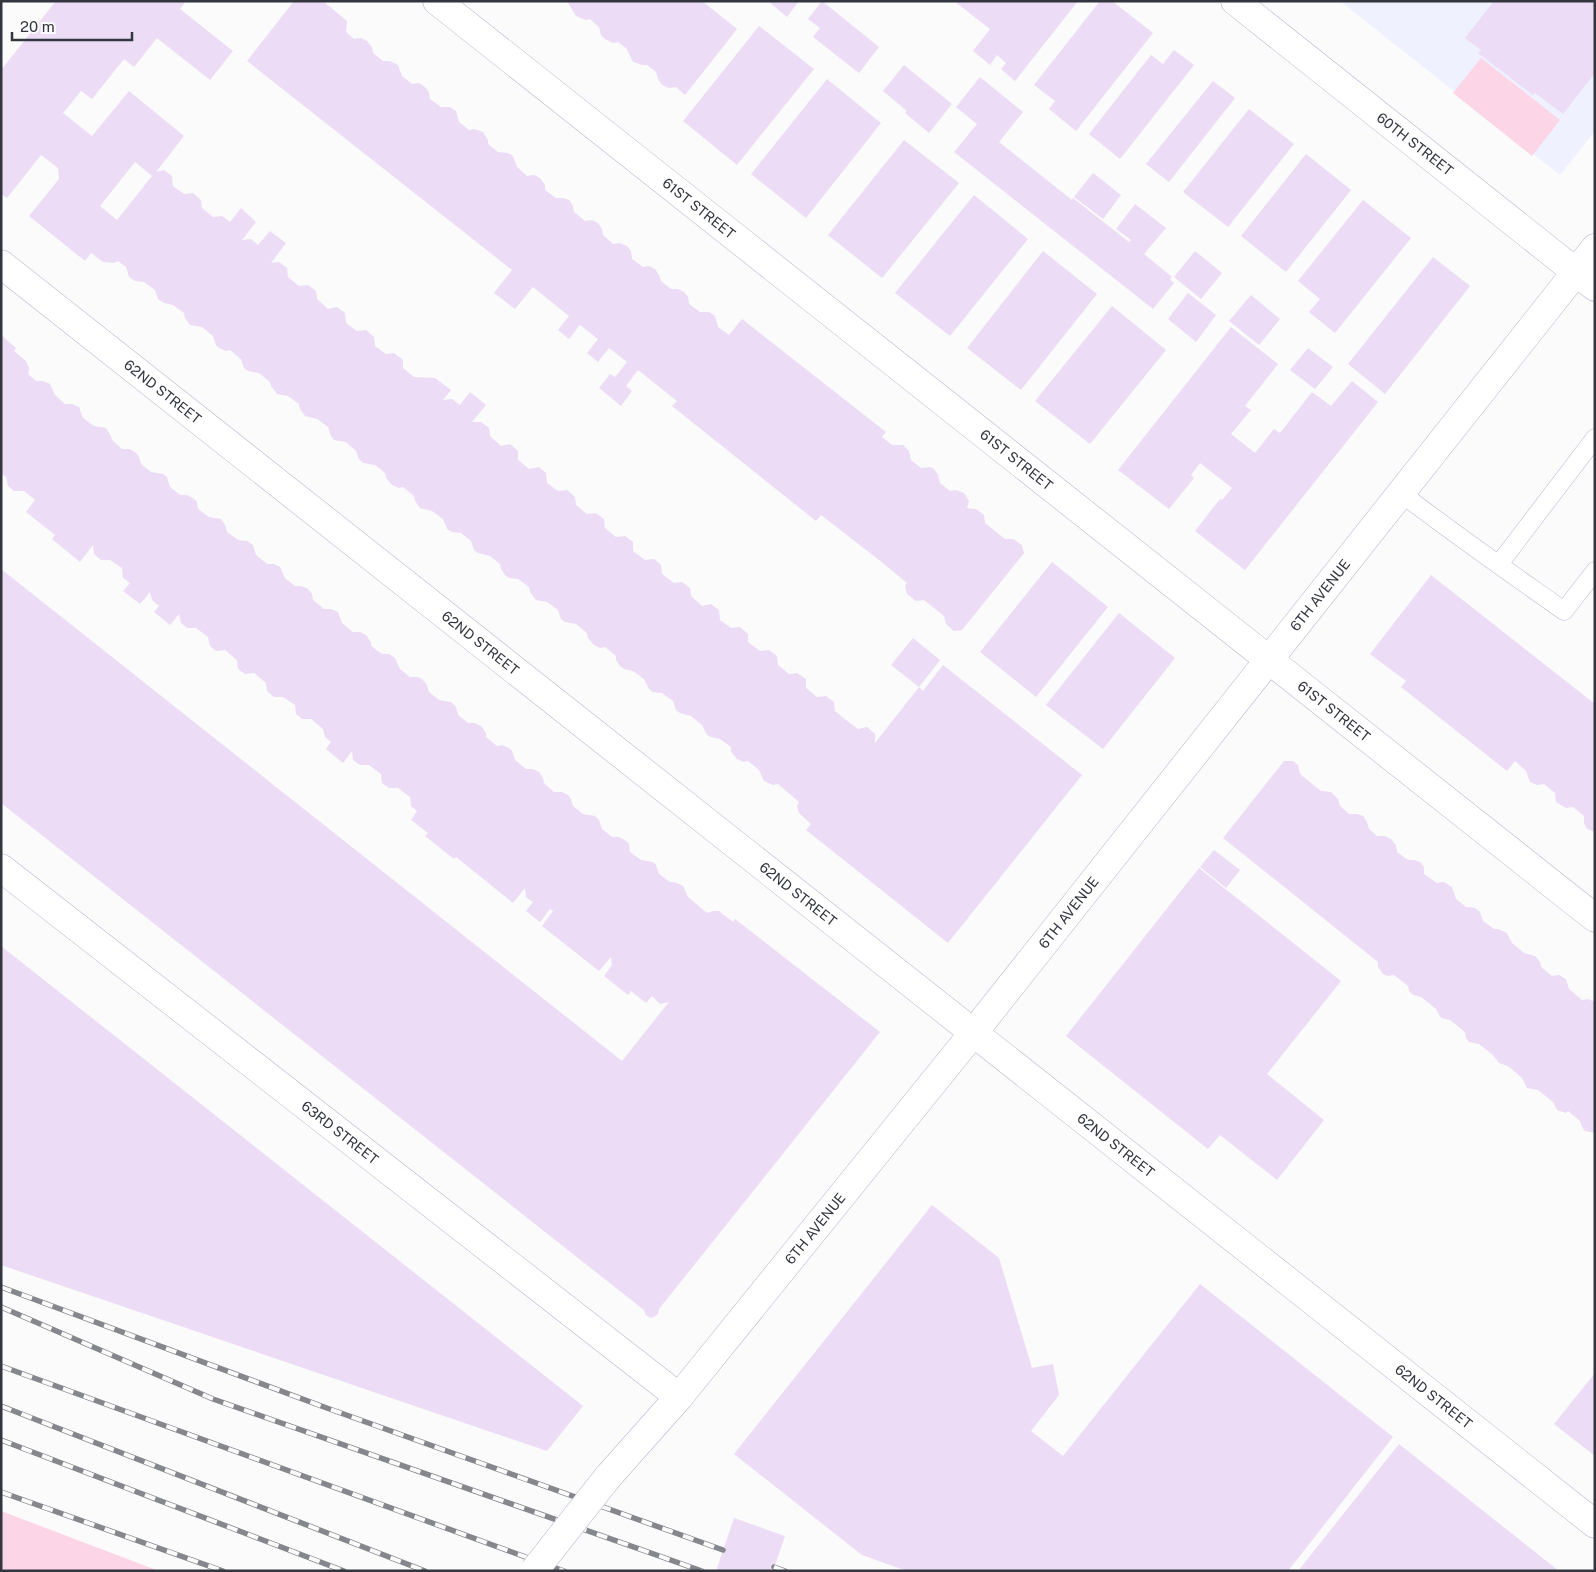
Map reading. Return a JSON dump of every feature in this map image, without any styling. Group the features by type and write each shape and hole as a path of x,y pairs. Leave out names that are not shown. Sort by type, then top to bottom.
{"street":[{"name":"61ST STREET","path":"437,1 1595,918"},
{"name":"60TH STREET","path":"1235,1 1586,279"},
{"name":"6TH AVENUE","path":"534,1571 607,1478 679,1397 974,1032 1400,493 1586,279 1595,248"},
{"name":"62ND STREET","path":"1,264 1595,1524"},
{"name":"63RD STREET","path":"1,868 679,1397"}],"lane":[{"path":"1499,564 1595,438"},
{"path":"1400,493 1457,537 1499,564 1564,611 1595,571"}],"shaded area":[{"path":"1340,1 1595,1 1595,131 1560,175"},
{"path":"1481,58 1560,120 1532,156 1453,93"},
{"path":"1,1511 159,1571 1,1571"}],"building":[{"path":"56,1 186,1 180,9 233,51 210,80 157,38 134,67 124,59 92,99 81,91 63,113 92,136 129,91 184,136 156,172 164,170 172,176 173,186 184,194 193,193 201,200 202,208 213,217 222,216 230,222 241,208 256,222 242,240 251,239 258,245 270,231 286,243 271,263 279,262 287,268 288,277 299,286 308,285 316,291 317,299 328,309 337,307 345,313 346,323 357,331 366,330 374,337 375,346 386,354 394,353 403,360 403,368 414,377 435,378 451,390 443,400 452,399 460,405 470,392 486,405 472,422 481,422 489,428 490,436 501,446 510,444 518,451 518,460 529,469 539,467 546,473 547,483 558,491 567,490 575,497 576,505 587,514 596,513 604,519 605,528 616,537 625,536 633,542 633,551 645,560 654,559 661,565 662,574 674,583 682,582 690,588 691,596 702,606 711,604 719,610 720,620 731,628 740,627 748,634 748,642 760,651 769,650 777,656 778,665 789,674 797,673 806,679 806,688 817,697 826,696 834,702 835,711 846,720 858,729 867,727 875,734 875,743 919,687 923,691 943,665 1082,775 948,943 806,830 811,824 799,813 797,806 799,802 778,784 773,785 764,781 759,770 748,761 744,762 737,759 731,752 731,747 720,739 707,735 702,725 691,716 676,710 673,701 662,693 653,692 649,689 644,679 633,671 620,666 616,656 605,647 600,648 594,645 588,638 587,633 576,624 565,622 561,619 558,610 547,602 536,600 529,587 518,579 509,578 505,575 500,564 490,556 474,550 471,541 461,533 452,532 447,529 443,519 432,511 420,508 414,496 403,487 399,488 392,485 386,478 385,473 375,465 363,463 356,451 346,442 334,440 328,427 317,419 305,416 299,404 288,396 277,394 270,382 259,373 248,371 244,368 241,359 230,350 226,351 219,348 213,336 202,327 190,325 184,313 173,305 158,299 155,290 144,282 135,281 129,277 126,267 118,261 113,263 103,262 91,253 85,261 29,216 59,179 58,168 41,155 7,198 1,194 1,70","holes":["135,162 152,176 117,220 100,206"]},
{"path":"294,1 323,1 347,21 346,32 354,39 361,38 367,41 372,47 373,53 383,61 390,61 398,65 402,76 412,84 419,83 425,87 429,92 430,99 441,107 450,107 456,111 459,122 469,130 474,129 483,132 488,140 488,144 498,152 508,153 513,156 517,167 527,176 534,175 540,178 545,185 545,190 556,198 569,200 574,212 585,221 592,220 598,223 603,235 613,244 620,243 627,246 631,251 632,259 643,267 649,266 655,269 661,281 671,289 678,289 684,292 688,297 689,304 700,312 709,312 715,316 718,327 729,335 742,319 886,432 882,437 892,445 903,445 909,451 911,460 921,468 930,467 934,469 940,483 950,491 956,490 964,493 969,501 967,508 976,509 984,515 985,523 1005,539 1013,539 1022,545 1024,553 962,630 954,631 946,624 944,616 924,600 916,601 907,594 905,586 907,583 879,560 821,515 816,521 672,406 677,401 638,370 626,386 632,391 621,406 599,388 610,374 615,377 627,362 609,348 598,362 587,353 598,339 580,325 569,339 558,330 569,316 533,287 515,309 494,293 512,270 247,61"},
{"path":"567,1 702,1 737,29 685,95 676,87 669,88 662,85 656,72 647,65 633,62 627,49 618,42 613,43 605,39 601,35 599,27 590,19 585,20 576,16"},
{"path":"768,1 799,1 787,17"},
{"path":"822,1 879,47 859,73 813,37 820,28 808,19"},
{"path":"954,1 1078,1 1015,81 1001,69 1006,63 997,55 990,65 973,51 990,29"},
{"path":"1100,1 1112,1 1153,33 1076,131 1049,109 1055,101 1034,85"},
{"path":"1494,1 1595,1 1595,73 1563,114 1535,93 1533,95 1478,53 1481,50 1465,38"},
{"path":"759,26 814,69 737,165 683,121"},
{"path":"1174,50 1194,65 1120,159 1089,134 1151,55 1163,64"},
{"path":"904,65 952,104 929,133 883,91"},
{"path":"980,77 1023,112 999,142 1129,242 1131,240 1116,229 1135,204 1166,228 1144,254 1172,277 1170,279 1174,283 1153,309 954,152 977,124 956,107"},
{"path":"827,79 881,123 806,218 751,174"},
{"path":"1213,81 1235,98 1169,182 1146,164"},
{"path":"1249,109 1294,144 1228,227 1183,192"},
{"path":"904,140 959,183 882,278 828,235"},
{"path":"1306,154 1351,190 1286,272 1241,236"},
{"path":"1093,173 1121,195 1103,219 1074,197"},
{"path":"974,195 1028,239 950,336 895,293"},
{"path":"1363,200 1411,238 1335,333 1309,312 1320,299 1298,281"},
{"path":"1043,251 1097,294 1021,390 967,348"},
{"path":"1195,251 1222,273 1201,299 1174,277"},
{"path":"1433,257 1470,286 1385,394 1348,364"},
{"path":"1188,293 1216,315 1196,342 1168,319"},
{"path":"1251,295 1280,319 1259,345 1229,321"},
{"path":"1112,306 1166,350 1090,444 1035,401"},
{"path":"1231,327 1278,364 1245,406 1251,410 1231,434 1255,453 1274,429 1280,433 1312,392 1331,406 1352,381 1378,402 1245,570 1195,531 1220,499 1222,500 1232,488 1200,463 1191,475 1194,478 1169,509 1118,470"},
{"path":"1,335 16,348 14,351 26,361 29,368 28,374 36,381 50,384 55,395 65,404 79,407 83,418 94,426 106,428 112,440 122,449 130,449 136,453 141,464 151,472 163,474 167,477 170,487 180,495 187,495 194,499 197,502 198,509 209,517 221,519 227,532 238,540 247,541 253,545 256,555 267,564 274,564 280,567 285,578 295,586 307,588 312,594 313,600 324,609 338,612 342,623 353,632 360,632 366,635 371,642 371,646 382,654 389,654 395,658 400,669 410,677 422,679 427,685 429,692 439,700 451,702 456,707 458,715 468,723 475,723 482,727 486,737 497,746 502,745 509,748 515,760 526,769 533,769 539,772 544,783 554,792 562,792 568,795 573,806 583,814 595,816 599,820 602,829 612,837 619,837 626,841 629,844 630,852 641,860 653,862 659,874 670,882 683,886 688,897 707,913 719,911 733,922 735,919 880,1032 659,1309 658,1314 651,1318 646,1315 644,1310 1,803 1,569 622,1061 669,1002 660,1004 652,996 646,1003 631,991 628,995 604,976 612,965 611,957 599,971 542,926 553,911 550,909 540,922 526,911 533,902 526,897 525,888 513,903 456,857 454,859 425,836 428,833 411,820 417,811 411,806 410,797 398,788 389,788 382,783 381,774 369,765 360,765 353,760 352,751 343,763 326,749 331,742 325,737 323,729 311,719 302,719 296,714 295,705 283,697 274,697 267,691 266,683 254,673 245,674 238,669 237,660 225,650 216,651 210,646 208,637 196,628 187,628 181,623 179,614 170,625 154,612 159,606 152,600 150,592 140,604 123,591 130,583 123,578 122,568 110,560 101,560 94,554 93,545 80,562 52,539 55,535 26,512 35,500 24,491 14,491 8,486 6,477 1,473"},
{"path":"1308,348 1333,367 1315,389 1290,370"},
{"path":"1052,562 1108,607 1036,697 980,652"},
{"path":"1431,575 1595,704 1595,832 1587,829 1584,823 1584,816 1573,807 1566,808 1556,802 1555,793 1544,784 1537,785 1530,782 1526,771 1515,761 1507,771 1401,687 1406,681 1370,654"},
{"path":"1119,613 1175,658 1103,749 1046,705"},
{"path":"913,638 940,660 919,687 891,665"},
{"path":"1284,761 1293,761 1298,765 1300,774 1321,791 1331,792 1338,799 1340,806 1349,814 1363,816 1369,829 1377,836 1385,836 1391,839 1396,845 1397,852 1408,860 1420,862 1424,867 1424,874 1437,883 1444,882 1452,887 1456,899 1466,907 1475,908 1480,912 1483,921 1494,929 1507,933 1512,943 1524,953 1535,956 1540,962 1541,967 1552,976 1559,975 1566,979 1569,989 1582,1000 1588,999 1595,1002 1595,1133 1585,1131 1580,1121 1568,1111 1566,1113 1557,1110 1553,1102 1538,1090 1527,1088 1522,1078 1508,1066 1499,1063 1493,1055 1479,1044 1469,1042 1465,1032 1450,1020 1441,1018 1436,1009 1421,997 1413,995 1409,991 1408,986 1394,975 1388,976 1383,974 1378,967 1378,962 1223,838"},
{"path":"1214,850 1240,870 1226,888 1200,867"},
{"path":"1199,868 1341,981 1267,1074 1324,1120 1277,1180 1220,1135 1208,1149 1066,1036"},
{"path":"1,946 583,1406 547,1451 1,1265"},
{"path":"932,1205 999,1258 1032,1368 1053,1364 1059,1395 1031,1431 1063,1456 1200,1284 1393,1437 1288,1571 907,1571 862,1555 734,1454"},
{"path":"1595,1373 1595,1456 1554,1424"},
{"path":"1399,1444 1559,1571 1298,1571"},
{"path":"734,1518 785,1536 773,1571 716,1571"}],"railway":[{"path":"1,1287 324,1407 723,1550"},
{"path":"1,1307 213,1399 702,1571"},
{"path":"1,1366 564,1571"},
{"path":"1,1406 425,1571"},
{"path":"1,1440 344,1571"},
{"path":"1,1492 223,1571"},
{"path":"774,1567 785,1571"}]}
